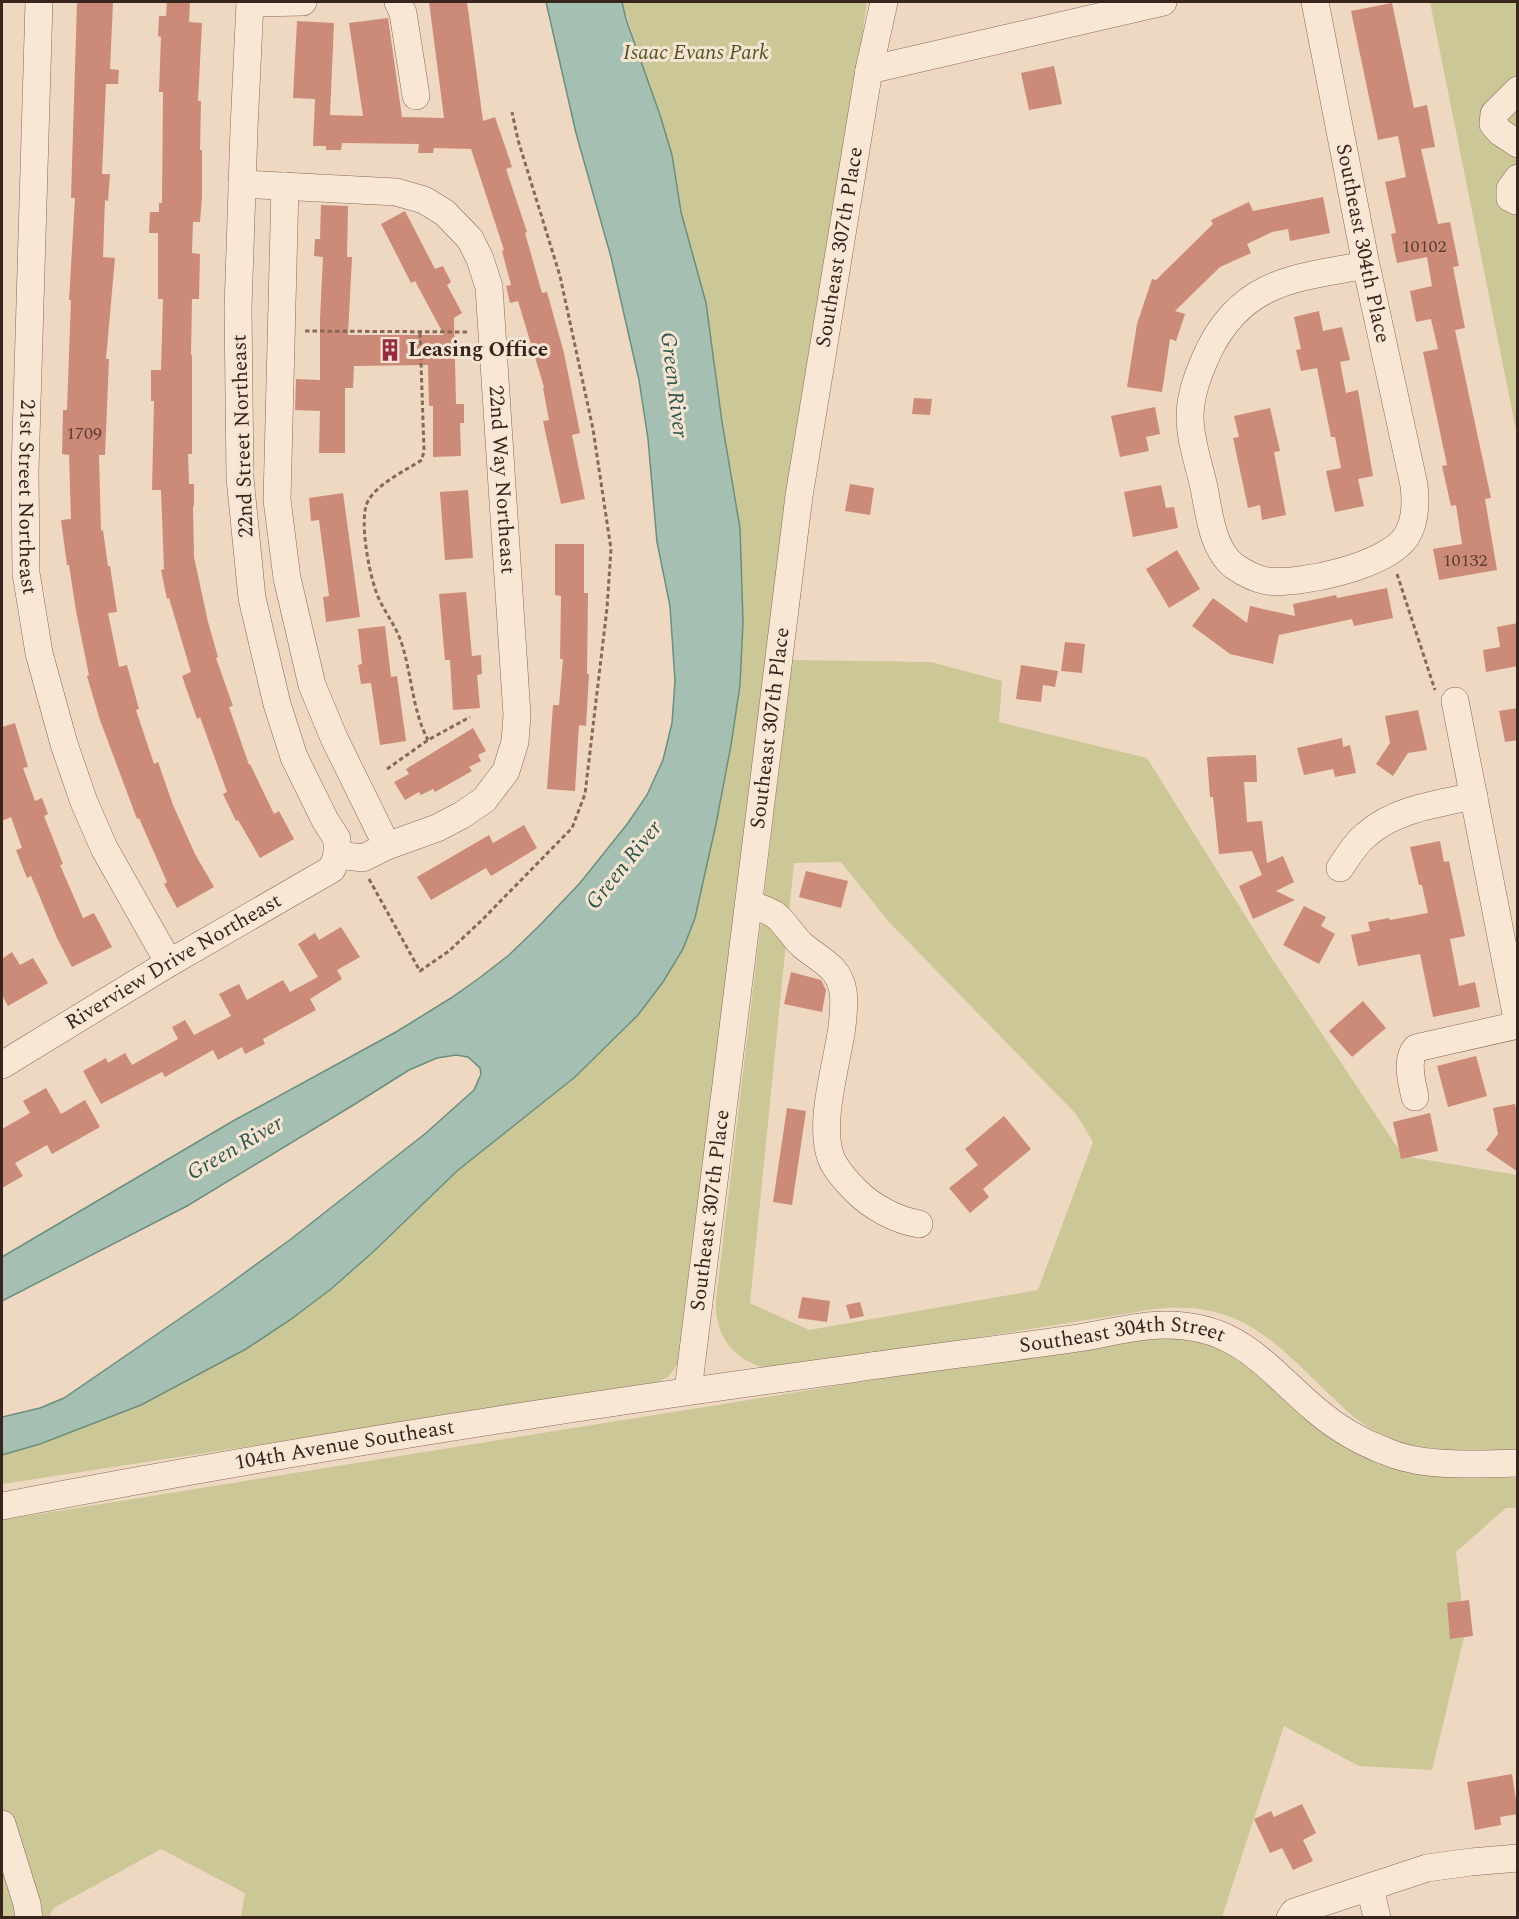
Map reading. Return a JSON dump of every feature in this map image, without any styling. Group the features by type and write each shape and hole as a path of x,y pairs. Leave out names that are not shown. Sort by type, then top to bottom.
{"street":[{"name":"21st Street Northeast","path":"39,2 24,471 26,573 39,653 63,744 104,848 169,963"},
{"path":"250,2 303,2"},
{"name":"22nd Street Northeast","path":"250,2 238,309 240,478 252,598 277,704 294,757 325,820 350,856"},
{"path":"398,2 403,13 416,96"},
{"name":"Southeast 307th Place","path":"688,1391 799,496 869,69 884,2"},
{"path":"869,69 1164,2"},
{"name":"Southeast 304th Place","path":"1315,2 1366,265 1414,484 1415,509 1410,530 1401,543 1390,552"},
{"path":"1518,90 1494,114 1493,124 1500,132 1518,144"},
{"path":"1518,178 1510,189 1510,198 1518,200"},
{"name":"22nd Way Northeast","path":"242,184 396,192 424,200 445,213 470,239 480,259 489,287 517,715 515,742 506,771 484,800 437,828 387,846 350,856"},
{"path":"285,186 276,500 287,578 312,685 334,738 387,846"},
{"path":"1366,265 1310,275 1262,291 1240,306 1219,332 1204,362 1196,383 1191,407 1191,428 1217,544 1226,558 1244,572 1254,578 1265,580 1296,580 1345,570 1390,552"},
{"path":"1415,1097 1410,1059 1416,1048 1518,1024 1455,701"},
{"path":"1340,868 1365,835 1393,817 1474,796"},
{"name":"Riverview Drive Northeast","path":"2,1065 350,856"},
{"path":"749,903 775,915 801,944 829,965 838,977 843,990 844,1008 838,1056 828,1102 827,1140 831,1158 844,1179 860,1195 896,1217 919,1224"},
{"name":"Southeast 304th Street","path":"688,1391 1162,1325 1200,1327 1227,1336 1250,1350 1320,1414 1353,1436 1388,1453 1419,1460 1473,1464 1518,1463"},
{"name":"104th Avenue Southeast","path":"2,1506 170,1474 688,1391"},
{"path":"2,1824 30,1917"},
{"path":"1292,1915 1427,1868 1518,1858"},
{"path":"1370,1887 1377,1917"}],"path":[{"path":"350,856 369,879 420,971 449,951 483,920 572,828 585,794 608,608 611,549 593,429 560,276 512,112"},
{"path":"280,331 492,332"},
{"path":"420,333 424,450 422,460 378,488 368,501 364,514 365,537 372,578 379,598 402,644 413,694 428,740"},
{"path":"1390,552 1440,705 1455,701"},
{"path":"387,769 428,740 470,717"}],"green space":[{"name":"Isaac Evans Park","path":"622,2 867,2 678,1364 668,1377 652,1385 2,1484 2,1455 40,1444 141,1405 246,1349 331,1289 457,1171 575,1077 638,1015 663,982 683,949 716,824 740,685 743,622 740,528 722,422 706,303 681,212 672,155"},
{"path":"1430,2 1517,2 1517,435"},
{"path":"792,660 931,662 1002,681 999,722 1147,758 1271,957 1403,1156 1517,1175 1517,1457 1461,1455 1423,1449 1387,1437 1353,1416 1271,1340 1232,1317 1210,1311 1184,1308 1155,1309 773,1370 748,1361 730,1347 719,1326 716,1300","holes":["841,862 889,922 1076,1114 1093,1142 1038,1290 809,1330 750,1303 794,863"]},
{"path":"1171,1332 1203,1339 1455,1477 1517,1478 1517,1508 1506,1508 1456,1552 1465,1633 1432,1770 1359,1766 1284,1726 1222,1917 241,1917 245,1893 161,1849 54,1908 49,1917 2,1918 2,1520"}],"water":[{"name":"Green River","path":"546,2 622,2 672,155 681,212 706,303 722,422 740,528 743,622 740,685 731,745 695,918 683,949 663,982 638,1015 575,1077 457,1171 331,1289 246,1349 141,1405 40,1444 2,1455 2,1417 40,1408 64,1398 291,1239 426,1133 474,1090 481,1074 480,1068 468,1057 456,1055 437,1058 409,1070 187,1206 2,1301 2,1257 233,1121 396,1032 478,979 509,955 580,883 628,823 647,795 663,760 672,723 675,681 670,606 657,542 648,439 639,380 611,257 576,133"}],"building":[{"path":"77,2 113,3 110,69 119,70 118,84 106,84 102,174 110,174 108,201 105,200 103,257 115,258 106,359 109,359 105,455 99,455 101,531 103,530 117,612 108,613 119,667 127,665 139,709 136,710 154,764 158,762 173,805 195,854 214,887 177,908 164,884 167,882 139,818 137,819 100,720 87,676 89,675 69,565 67,565 61,520 71,519 69,455 62,454 63,410 67,410 71,300 69,300 75,198 71,198"},
{"path":"167,2 190,2 189,22 202,23 198,101 201,101 202,197 200,222 193,222 192,253 200,254 199,299 192,299 192,454 188,454 189,484 194,484 194,557 218,657 216,658 233,706 229,707 249,765 274,814 279,811 294,839 260,858 238,820 236,821 223,794 227,792 200,717 197,719 182,676 191,672 169,598 167,599 161,570 164,569 161,490 152,490 154,401 151,401 151,370 161,370 163,299 158,299 158,233 149,233 150,212 159,212 159,203 162,203 163,92 159,92 161,37 158,36 159,16 166,16"},
{"path":"429,2 467,2 483,121 495,117 512,167 506,169 527,232 525,233 542,293 547,292 564,353 580,433 572,435 585,499 561,504 543,421 549,420 544,387 518,301 510,303 506,286 511,285 502,251 504,250 471,149 434,148 433,153 418,153 419,144 342,143 341,150 326,150 326,146 313,146 315,99 293,98 297,21 334,23 330,115 363,116 349,23 388,18 402,117 444,118"},
{"path":"1392,3 1414,108 1427,105 1435,147 1421,149 1438,224 1450,222 1459,266 1453,267 1465,328 1455,330 1491,498 1485,499 1497,570 1439,580 1433,549 1462,544 1456,505 1451,506 1442,466 1447,465 1423,352 1438,349 1431,319 1416,322 1410,291 1432,286 1427,257 1397,263 1391,234 1396,233 1385,182 1406,177 1398,136 1378,140 1351,11"},
{"path":"1054,66 1062,104 1029,110 1021,73"},
{"path":"1323,197 1330,233 1290,241 1288,229 1272,232 1247,244 1251,253 1220,267 1175,311 1185,314 1176,341 1170,339 1162,392 1127,387 1137,324 1152,279 1156,280 1213,224 1211,220 1249,202 1253,211"},
{"path":"321,205 348,206 347,257 352,257 348,335 444,335 415,281 411,283 381,224 405,211 435,269 443,266 451,282 447,285 462,313 454,318 456,404 464,404 464,423 460,423 461,456 433,457 433,406 429,406 428,365 354,366 353,388 345,388 345,453 319,453 320,411 295,410 296,379 320,380 323,257 314,256 315,239 320,239"},
{"path":"1319,311 1323,331 1342,327 1350,360 1340,362 1346,393 1358,390 1373,476 1358,479 1364,506 1335,512 1326,471 1341,468 1335,437 1331,437 1317,368 1301,371 1296,350 1301,349 1294,317"},
{"path":"914,398 932,399 930,415 912,414"},
{"path":"1155,407 1160,434 1146,437 1149,451 1120,457 1111,416"},
{"path":"1270,408 1280,451 1274,452 1286,515 1262,520 1260,505 1248,508 1233,438 1239,437 1234,416"},
{"path":"850,484 874,488 870,515 845,511"},
{"path":"1161,485 1166,508 1174,507 1178,528 1133,537 1124,492"},
{"path":"468,490 473,558 445,560 440,492"},
{"path":"343,493 360,617 326,622 323,597 329,596 319,520 311,521 309,498"},
{"path":"555,544 584,544 584,593 588,593 587,674 589,674 586,726 579,725 575,791 547,789 553,705 559,705 563,659 560,659 561,596 555,595"},
{"path":"1177,550 1200,589 1169,608 1146,569"},
{"path":"1387,588 1393,618 1354,626 1352,619 1279,635 1273,664 1230,654 1192,626 1213,598 1247,623 1250,606 1295,616 1293,604"},
{"path":"466,592 472,656 481,655 482,674 477,675 480,708 453,710 450,660 445,660 439,594"},
{"path":"1518,623 1518,666 1486,672 1483,650 1500,647 1497,627"},
{"path":"385,626 391,677 397,676 406,741 380,745 371,683 361,684 358,665 362,664 358,629"},
{"path":"1065,642 1085,644 1082,673 1061,671"},
{"path":"1021,665 1058,671 1055,687 1043,685 1041,702 1016,699"},
{"path":"1518,708 1518,740 1505,742 1499,711"},
{"path":"1418,710 1427,750 1408,753 1393,776 1376,764 1390,743 1385,716"},
{"path":"15,723 28,767 23,768 35,801 42,798 48,814 44,816 63,864 60,865 83,918 94,913 112,947 72,967 31,876 27,878 16,850 22,848 11,817 2,821 2,727"},
{"path":"473,728 486,751 478,755 481,761 469,767 472,771 435,792 433,789 421,795 419,792 405,800 394,782 409,774 406,769"},
{"path":"1342,738 1343,747 1350,745 1356,773 1335,777 1333,769 1304,775 1297,748"},
{"path":"1256,755 1257,782 1244,782 1247,822 1262,821 1267,863 1283,856 1294,882 1276,891 1295,900 1253,919 1239,886 1262,875 1252,851 1219,854 1213,797 1210,797 1207,757"},
{"path":"524,825 537,848 491,876 486,868 431,900 417,877 489,835 493,843"},
{"path":"1440,841 1444,862 1449,861 1465,936 1450,939 1459,986 1475,982 1480,1007 1433,1017 1420,954 1358,966 1351,935 1370,931 1368,922 1428,913 1410,847"},
{"path":"806,871 848,881 841,908 799,897"},
{"path":"1304,906 1326,917 1321,926 1335,934 1319,964 1283,945"},
{"path":"341,927 360,957 337,970 342,979 310,999 316,1010 263,1039 265,1044 245,1054 242,1047 218,1060 213,1050 165,1077 162,1072 101,1104 83,1071 106,1058 108,1063 125,1053 132,1065 178,1039 172,1027 185,1020 194,1035 231,1016 219,994 239,984 247,1000 283,980 290,992 318,977 298,944 315,933 319,940"},
{"path":"12,952 20,965 33,958 48,983 8,1006 2,995 2,959"},
{"path":"791,972 821,980 826,990 822,1012 784,1004"},
{"path":"1363,1001 1386,1028 1352,1057 1329,1031"},
{"path":"1476,1056 1487,1096 1448,1107 1437,1066"},
{"path":"46,1088 61,1114 85,1100 100,1127 52,1154 47,1145 15,1163 23,1176 2,1188 2,1129 30,1113 23,1101"},
{"path":"1515,1104 1518,1118 1518,1172 1486,1150 1498,1134 1493,1108"},
{"path":"787,1108 806,1111 792,1205 773,1202"},
{"path":"1430,1113 1438,1151 1401,1159 1393,1122"},
{"path":"1004,1116 1031,1149 983,1189 989,1197 970,1213 949,1188 978,1165 965,1149"},
{"path":"802,1297 830,1301 827,1322 798,1318"},
{"path":"860,1302 864,1316 850,1319 846,1305"},
{"path":"1469,1600 1473,1636 1450,1639 1447,1603"},
{"path":"1512,1774 1518,1814 1500,1817 1501,1825 1475,1830 1467,1782"},
{"path":"1302,1804 1316,1833 1303,1840 1313,1861 1293,1870 1282,1848 1270,1853 1254,1819 1271,1811 1274,1817"}],"place":[{"name":"Leasing Office","path":"390,350"}]}
